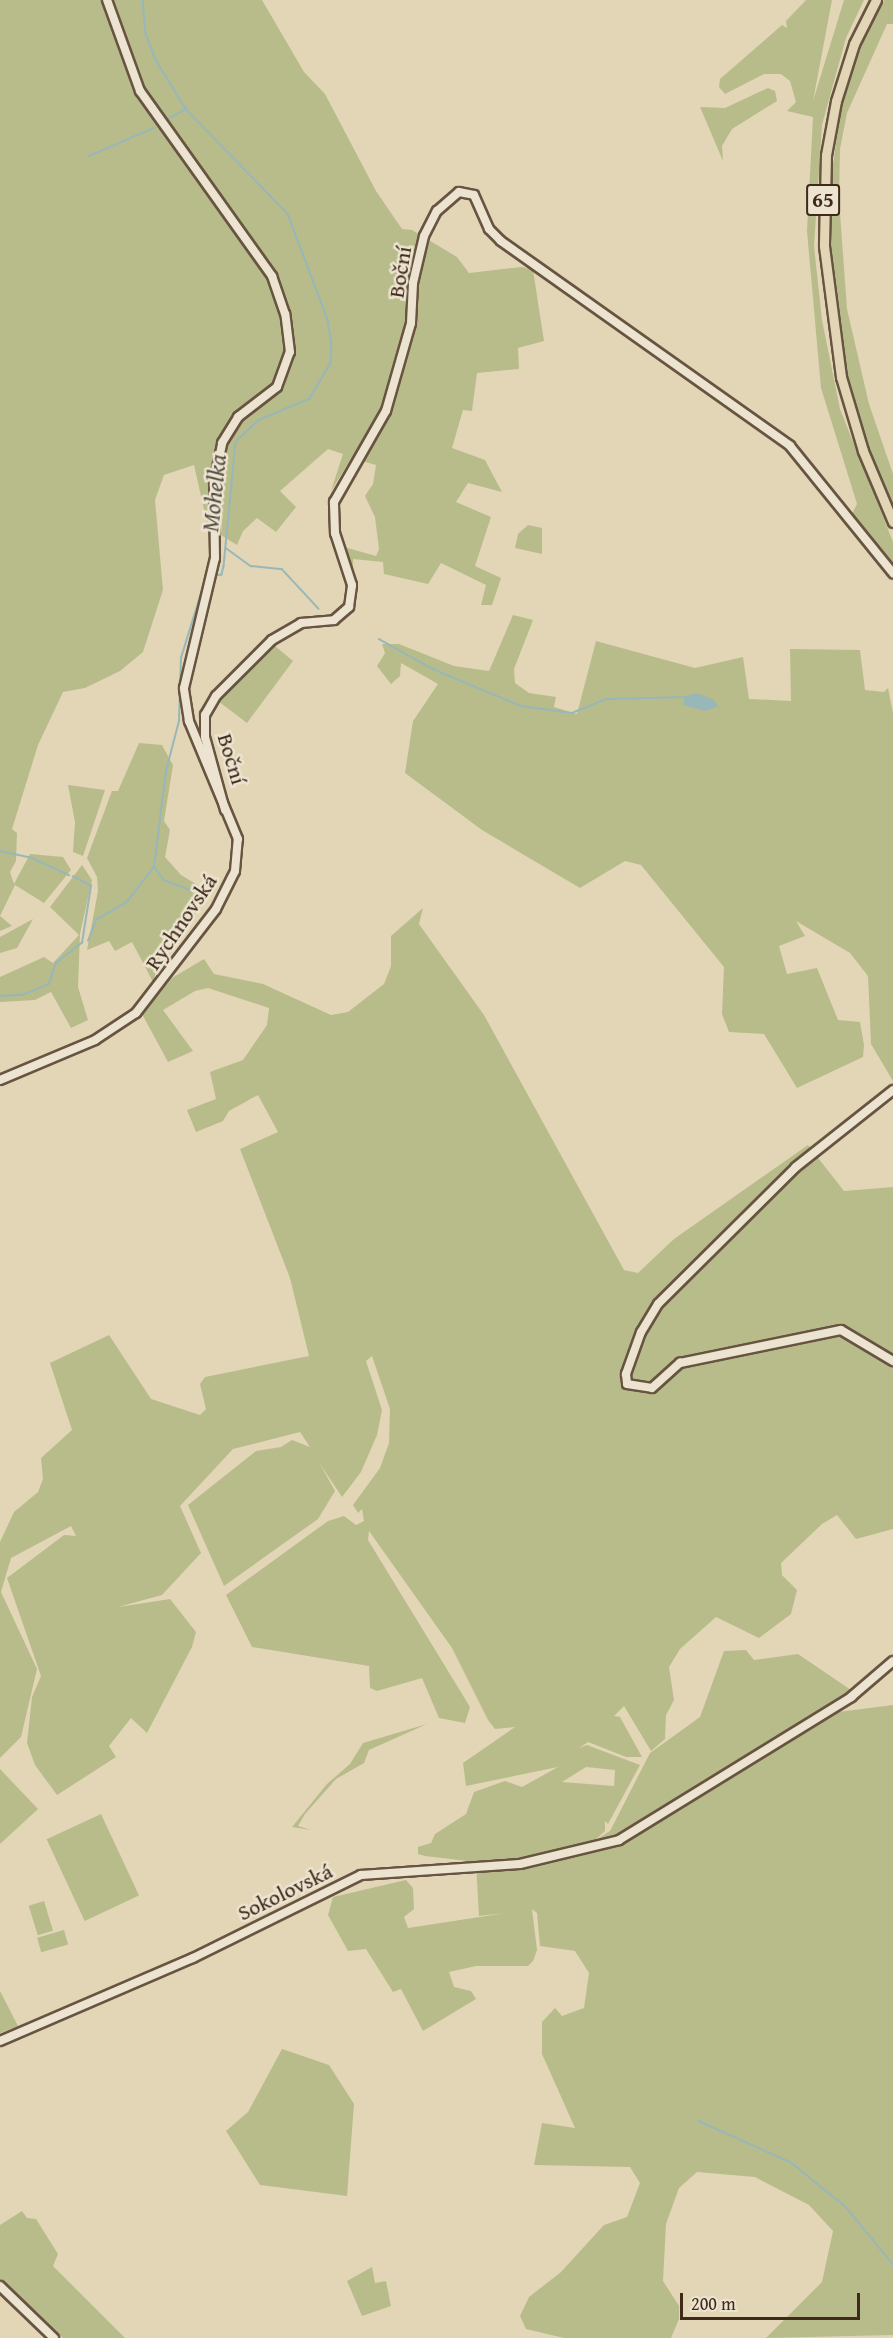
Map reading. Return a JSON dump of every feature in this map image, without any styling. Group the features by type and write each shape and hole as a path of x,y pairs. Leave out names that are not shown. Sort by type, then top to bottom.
{"main road":[{"name":"65","path":"876,0 851,52 836,101 826,155 824,246 841,378 863,451 893,522"},
{"path":"0,2286 54,2338"}],"street":[{"name":"Rychnovská","path":"0,1080 111,1031 160,985 216,909 235,871 238,839 184,698 188,666 213,570 218,455 232,424 282,380 290,352 285,314 266,265 140,91 107,0"},
{"name":"Boční","path":"225,810 205,737 204,715 216,696 272,640 301,623 334,620 349,607 352,585 335,533 334,502 386,411 411,323 419,253 437,211 457,193 474,195 489,229 501,241 790,446 867,538 893,573"},
{"path":"893,1090 796,1167 658,1304 641,1332 627,1384 651,1388 680,1363 824,1331 855,1336 893,1361"},
{"name":"Sokolovská","path":"0,2041 193,1958 362,1875 486,1868 605,1845 862,1688 893,1661"}],"green space":[{"path":"0,0 262,0 304,72 325,94 376,191 402,229 412,230 457,257 469,273 522,267 533,270 544,341 518,348 519,369 477,373 472,411 463,410 452,448 485,460 502,492 468,483 456,502 491,517 475,566 501,578 492,605 481,605 486,585 441,563 428,584 384,574 383,562 353,559 353,567 348,564 344,547 376,556 379,549 375,517 365,496 373,484 376,465 362,461 379,430 386,402 331,491 343,454 328,449 280,491 296,507 276,532 257,518 243,531 237,545 208,527 194,465 164,475 155,500 163,590 143,652 120,671 85,688 63,692 38,745 12,829 17,833 16,861 10,872 14,884 30,854 63,857 71,870 44,903 15,885 0,916"},
{"path":"806,0 832,0 813,101 844,0 864,0 846,38 822,125 814,246 822,320 840,409 893,542 893,567 852,514 857,504 821,388 807,231 813,117 787,111 796,102 790,81 781,74 764,74 725,94 719,87 720,79 782,25 787,28 786,21"},
{"path":"884,0 893,0 893,24 887,24 847,113 840,149 839,199 847,309 869,404 893,474 893,507 869,449 847,376 830,246 831,178 842,102 860,46"},
{"path":"768,88 775,91 777,101 732,129 722,146 723,161 700,107 725,108"},
{"path":"528,525 542,528 542,554 515,548 518,534"},
{"path":"513,615 533,620 514,669 515,683 529,693 556,697 554,707 577,714 596,641 695,668 743,657 749,699 791,701 790,649 860,650 865,690 884,692 888,688 893,713 893,1081 871,1044 868,976 850,953 796,921 805,936 779,946 787,974 817,968 838,1020 860,1022 864,1045 863,1057 797,1088 764,1034 729,1032 722,1014 724,967 641,865 625,861 580,888 482,830 405,773 413,721 438,684 401,663 400,676 391,684 377,666 385,653 382,644 399,644 454,666 489,671"},
{"path":"275,646 293,661 247,723 218,701"},
{"path":"139,743 162,745 173,765 164,821 170,830 165,857 181,875 211,893 177,937 164,941 153,982 132,942 115,951 109,941 87,950 98,891 97,877 87,858 112,791 118,791"},
{"path":"68,785 105,790 83,856 73,852 75,822"},
{"path":"82,865 92,880 80,934 78,987 88,1020 71,1028 51,992 35,1000 0,1002 0,977 44,957 53,963 79,935 50,907"},
{"path":"423,908 419,924 484,1015 624,1270 638,1273 674,1239 808,1145 844,1191 893,1187 893,1529 856,1539 837,1515 822,1524 781,1563 782,1575 797,1590 791,1614 759,1638 716,1617 680,1649 669,1667 674,1700 666,1715 665,1739 651,1751 624,1706 614,1716 620,1717 642,1757 626,1757 588,1742 579,1748 587,1745 640,1765 608,1824 605,1821 605,1831 594,1841 610,1831 650,1753 700,1717 724,1651 746,1650 754,1660 798,1654 851,1690 838,1712 893,1705 893,2335 766,2338 822,2282 833,2231 809,2205 755,2177 697,2172 679,2188 666,2224 663,2281 679,2306 679,2319 671,2338 564,2338 526,2329 520,2316 529,2297 561,2272 604,2225 627,2217 640,2183 630,2167 534,2165 542,2123 575,2128 542,2054 542,2022 555,2008 562,2016 584,2008 589,1973 575,1951 540,1946 537,1913 532,1909 537,1950 533,1961 528,1966 476,1966 449,1972 454,1987 471,1991 476,1999 423,2031 401,1989 393,1992 366,1949 348,1951 328,1915 333,1897 406,1880 413,1888 414,1909 404,1917 408,1928 506,1913 479,1916 476,1862 425,1856 418,1854 418,1847 431,1843 435,1834 466,1814 474,1792 505,1781 522,1787 558,1767 466,1786 463,1763 515,1727 495,1729 488,1720 452,1648 369,1531 368,1540 470,1707 465,1723 439,1718 422,1678 377,1691 370,1688 369,1666 252,1647 226,1595 328,1521 344,1516 356,1525 364,1521 362,1509 358,1513 353,1505 380,1468 389,1443 390,1409 372,1356 366,1361 382,1410 377,1435 361,1472 342,1497 320,1464 335,1491 318,1519 224,1586 188,1505 256,1451 281,1447 292,1440 310,1447 300,1432 233,1449 180,1506 201,1553 162,1595 118,1607 170,1599 196,1632 192,1647 147,1733 131,1718 109,1746 116,1757 57,1795 35,1765 27,1743 32,1697 41,1676 7,1578 64,1535 76,1536 71,1526 11,1558 1,1592 37,1669 21,1737 0,1758 0,1542 14,1512 38,1492 43,1479 41,1458 72,1430 50,1363 109,1335 151,1399 200,1415 206,1409 200,1384 205,1377 309,1356 290,1278 240,1149 278,1132 258,1095 229,1111 223,1121 196,1132 187,1110 216,1099 210,1072 243,1060 267,1025 269,1008 208,988 195,991 163,1010 193,1051 168,1062 142,1014 172,978 204,959 214,974 263,984 331,1015 348,1012 384,984 391,966 391,936","holes":["586,1767 615,1770 614,1786 562,1782"]},
{"path":"0,916 12,926 0,931"},
{"path":"33,919 17,948 0,953 0,937"},
{"path":"427,1724 369,1750 364,1763 336,1779 305,1814 298,1826 311,1830 292,1827 327,1784 350,1764 363,1743"},
{"path":"0,1769 38,1809 0,1844"},
{"path":"101,1814 139,1896 85,1921 47,1839"},
{"path":"44,1901 53,1931 38,1935 29,1906"},
{"path":"64,1930 68,1944 41,1952 37,1938"},
{"path":"0,1991 18,2026 0,2033"},
{"path":"282,2049 329,2065 354,2104 347,2196 260,2185 226,2131 248,2112"},
{"path":"22,2211 27,2218 36,2219 58,2254 53,2266 125,2338 63,2338 0,2280 0,2225"},
{"path":"372,2267 375,2283 386,2281 391,2306 362,2316 347,2281"}],"water":[{"path":"697,693 714,700 718,706 706,711 683,705 685,696"}],"waterway":[{"name":"Mohelka","path":"143,0 146,33 156,60 186,109 288,214 328,320 332,345 331,363 310,399 258,421 236,442 224,566 222,575 214,576"},
{"path":"166,120 186,109"},
{"path":"89,156 154,128"},
{"path":"226,548 251,566 282,569 319,609"},
{"name":"Mohelka","path":"88,941 96,920 126,903 154,867 166,771 179,721 181,658 206,577"},
{"path":"379,639 433,669 521,706 572,713 606,699 686,697"},
{"path":"0,851 32,858 69,875"},
{"path":"155,868 164,880 193,891"},
{"name":"Mohelka","path":"0,996 22,995 49,984 56,963 82,943 91,886 73,877"},
{"path":"699,2121 792,2163 846,2207 893,2264"}]}
